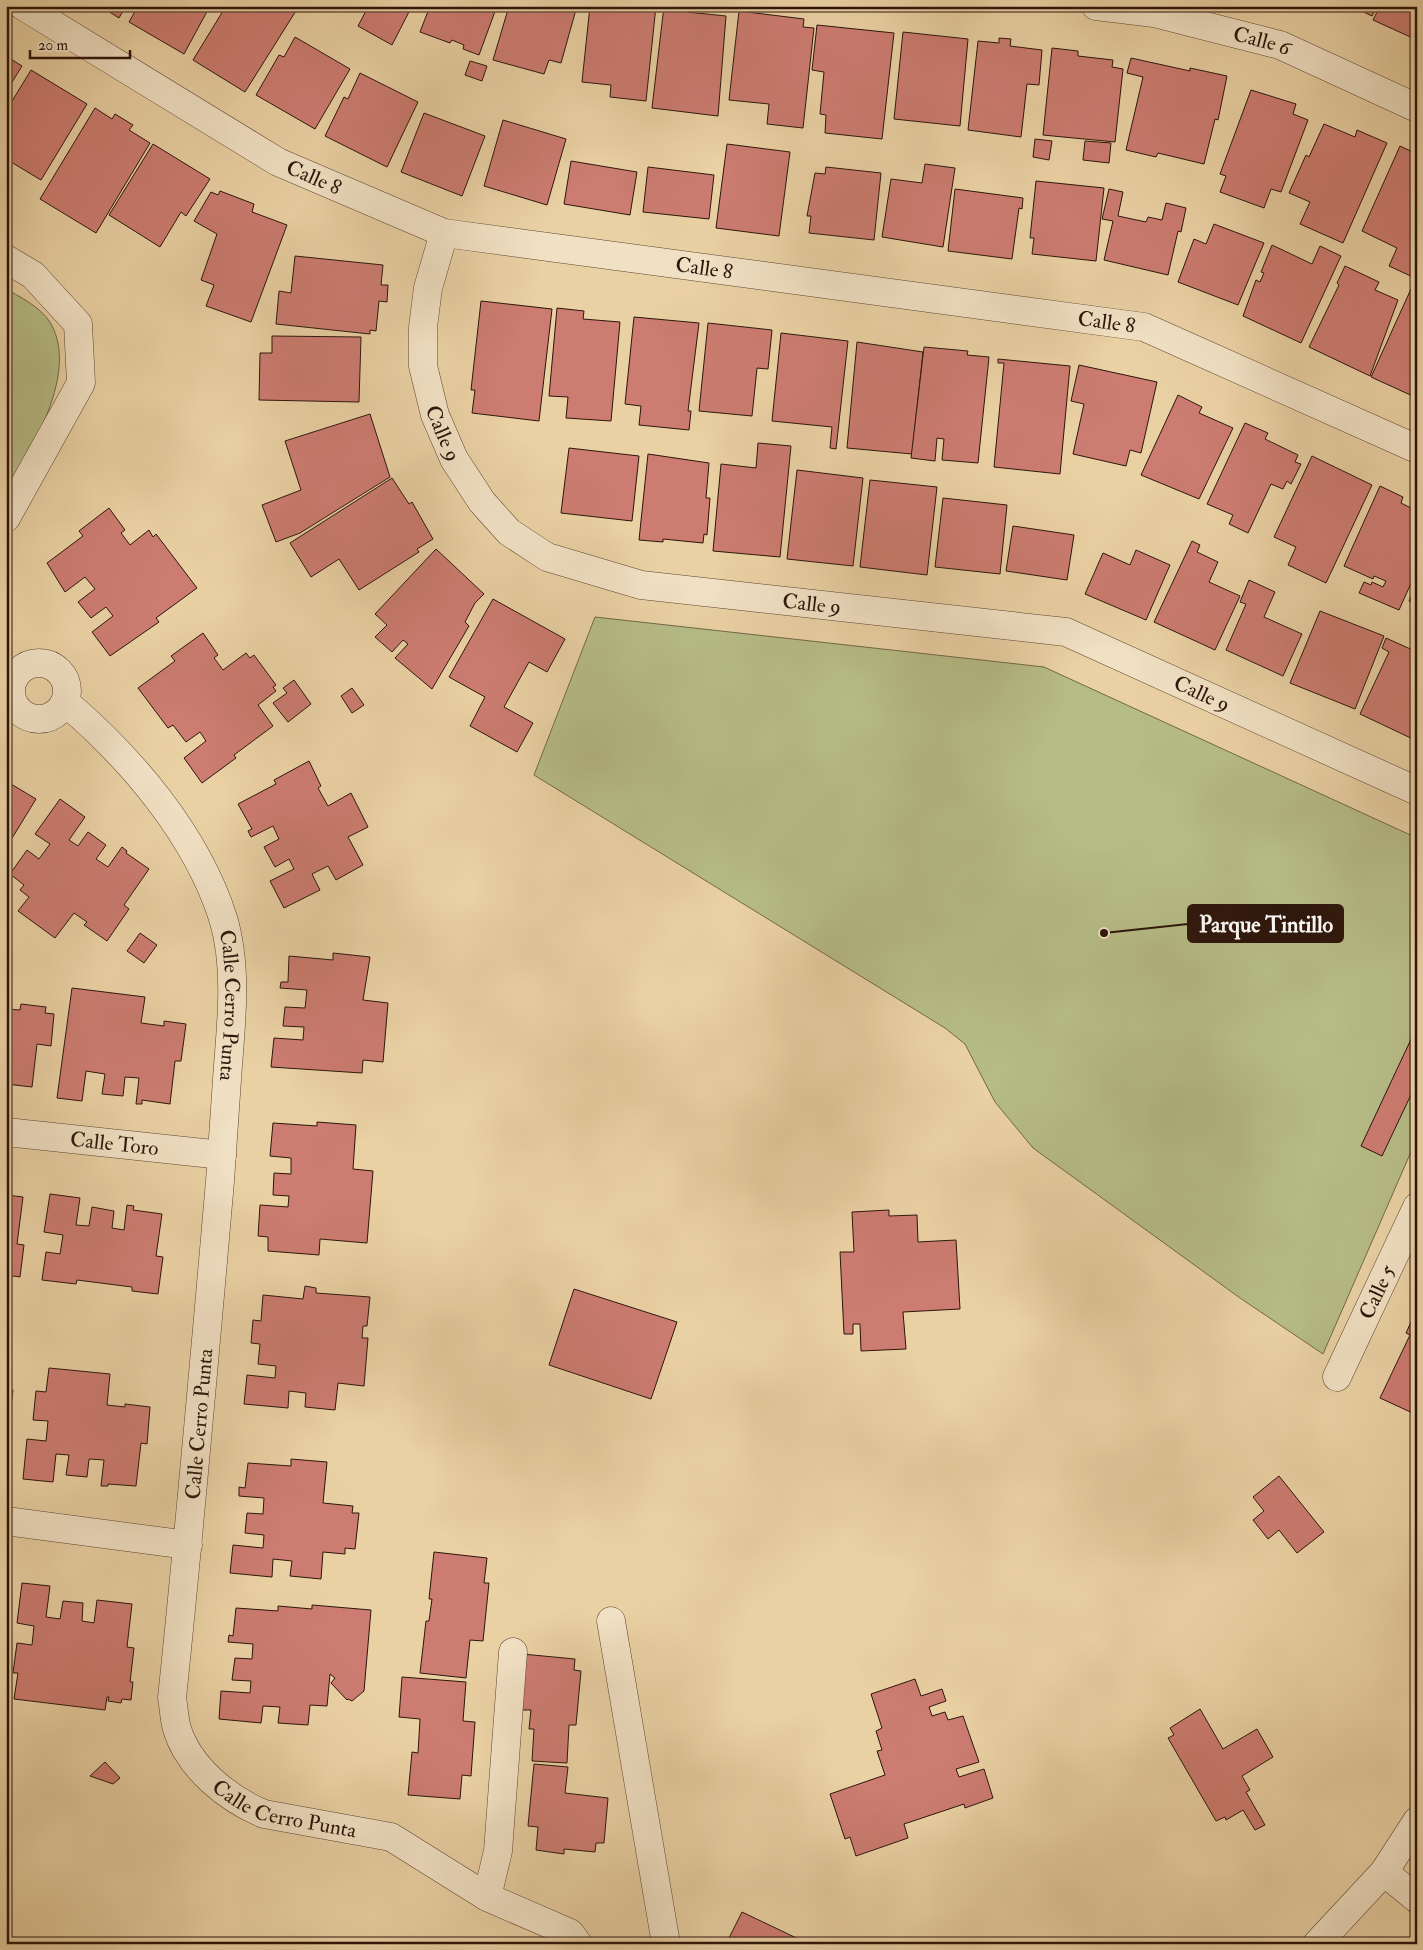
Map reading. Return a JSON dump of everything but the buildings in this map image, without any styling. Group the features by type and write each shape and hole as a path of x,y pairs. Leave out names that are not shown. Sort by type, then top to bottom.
{"street":[{"name":"Calle 8","path":"23,6 278,162 444,233 1144,327 1417,449"},
{"name":"Calle 6","path":"1096,6 1154,13 1280,45 1417,108"},
{"name":"Calle 9","path":"444,233 428,288 422,327 423,366 436,415 454,459 482,502 509,532 547,556 641,585 1066,632 1417,791"},
{"path":"6,258 33,274 78,324 81,383 6,518"},
{"name":"Calle Cerro Punta","path":"65,702 92,725 171,814 202,869 223,919 231,962 232,1015 222,1155 188,1545 172,1698 177,1730 204,1774 245,1806 264,1814 391,1838 487,1897 570,1932 578,1944"},
{"name":"Calle Toro","path":"6,1132 222,1155"},
{"name":"Calle 5","path":"1337,1377 1417,1207"},
{"path":"6,1521 188,1545"},
{"path":"611,1621 666,1944"},
{"path":"487,1897 498,1851 513,1652"},
{"path":"1317,1944 1384,1872 1417,1821"},
{"path":"1384,1872 1417,1899"}],"green space":[{"path":"6,289 34,306 50,323 54,330 59,350 59,371 47,414 27,457 6,493"},
{"path":"595,617 1044,667 1417,838 1417,1138 1323,1354 1240,1298 1033,1148 995,1102 965,1044 945,1028 534,775"}],"place":[{"name":"Parque Tintillo","path":"1104,933"}]}
